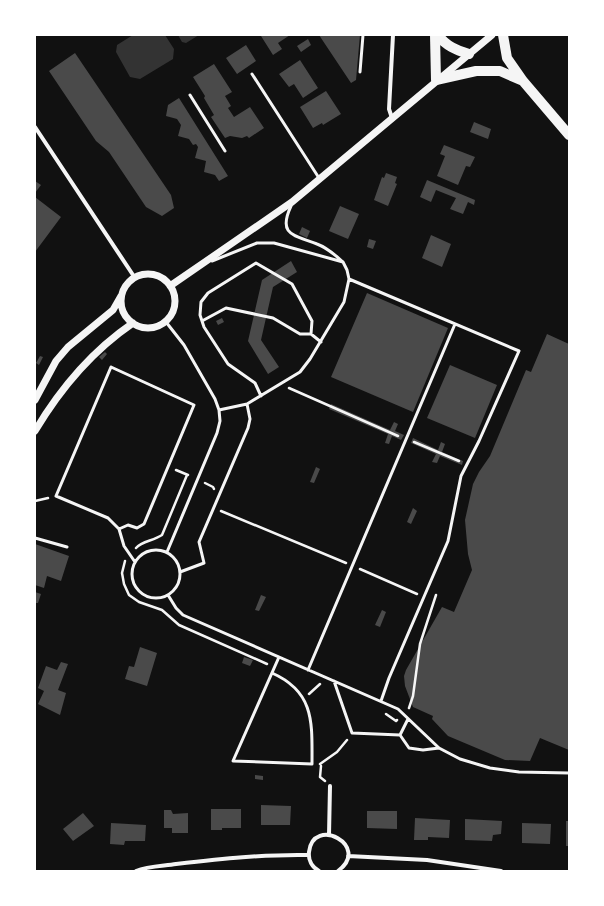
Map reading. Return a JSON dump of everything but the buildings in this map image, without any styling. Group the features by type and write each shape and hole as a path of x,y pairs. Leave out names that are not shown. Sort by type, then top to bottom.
{"main road":[{"path":"437,35 452,49 469,54"},
{"path":"437,35 436,80 476,71 500,71 523,82"},
{"path":"503,35 507,58 523,82 569,135"}],"street":[{"path":"392,118 388,109 394,35"},
{"path":"170,286 292,202 320,180 436,80 492,35"},
{"path":"35,127 135,278"},
{"path":"150,275 158,276 170,286 175,301 171,316 166,322 150,328 133,323 124,314 121,301 123,294 125,288 135,278 150,275"},
{"path":"35,400 56,361 68,347 113,310 123,294"},
{"path":"35,431 58,396 84,365 101,348 133,323"},
{"path":"329,835 330,786"},
{"path":"318,871 313,866 309,855 310,848 317,838 329,835 335,836 345,844 348,856 344,866 338,871"},
{"path":"136,871 161,866 218,860 289,854 309,855"},
{"path":"348,856 428,860 501,871"}],"lane":[{"path":"360,72 363,35"},
{"path":"252,74 320,180"},
{"path":"190,95 225,151"},
{"path":"219,410 247,404 300,372 321,342 344,302 349,279 343,262 332,252 290,234 285,226 285,218 292,202"},
{"path":"202,264 257,243 274,243 343,262"},
{"path":"261,396 256,383 228,364 202,321 200,315 201,302 208,293 256,263 292,284 312,321 311,334"},
{"path":"349,279 519,351 480,441 466,464 456,494 448,541 388,678 381,701"},
{"path":"202,321 226,308 273,318 300,334 311,334 321,342"},
{"path":"166,322 184,344 215,399 219,410 220,421 217,433 167,552"},
{"path":"308,670 455,324"},
{"path":"119,529 128,525 137,528 144,524 194,405 111,367 56,496 108,518 119,529 124,546 135,562"},
{"path":"180,572 204,562 199,542 248,428 250,419 247,404"},
{"path":"35,538 67,548"},
{"path":"152,550 167,552 178,564 180,572 178,585 168,595 153,598 138,591 132,577 132,569 139,556 152,550"},
{"path":"168,595 176,608 183,615 398,709 439,748 460,759 490,768 519,772 569,773"},
{"path":"272,673 286,679 296,688 304,702 310,716 312,728 312,764 233,761 279,657"},
{"path":"334,681 352,733 400,735"},
{"path":"400,735 408,719"},
{"path":"400,735 409,748 423,750 439,748"}],"path":[{"path":"283,383 292,390 466,464"},
{"path":"168,467 213,487 218,510 433,601"},
{"path":"35,501 56,496"},
{"path":"312,764 321,764 337,752 352,733"}],"shaded area":[{"path":"133,35 165,35 174,49 173,59 140,79 130,77 116,52 117,45"},
{"path":"178,35 199,35 186,43 182,42"}]}
